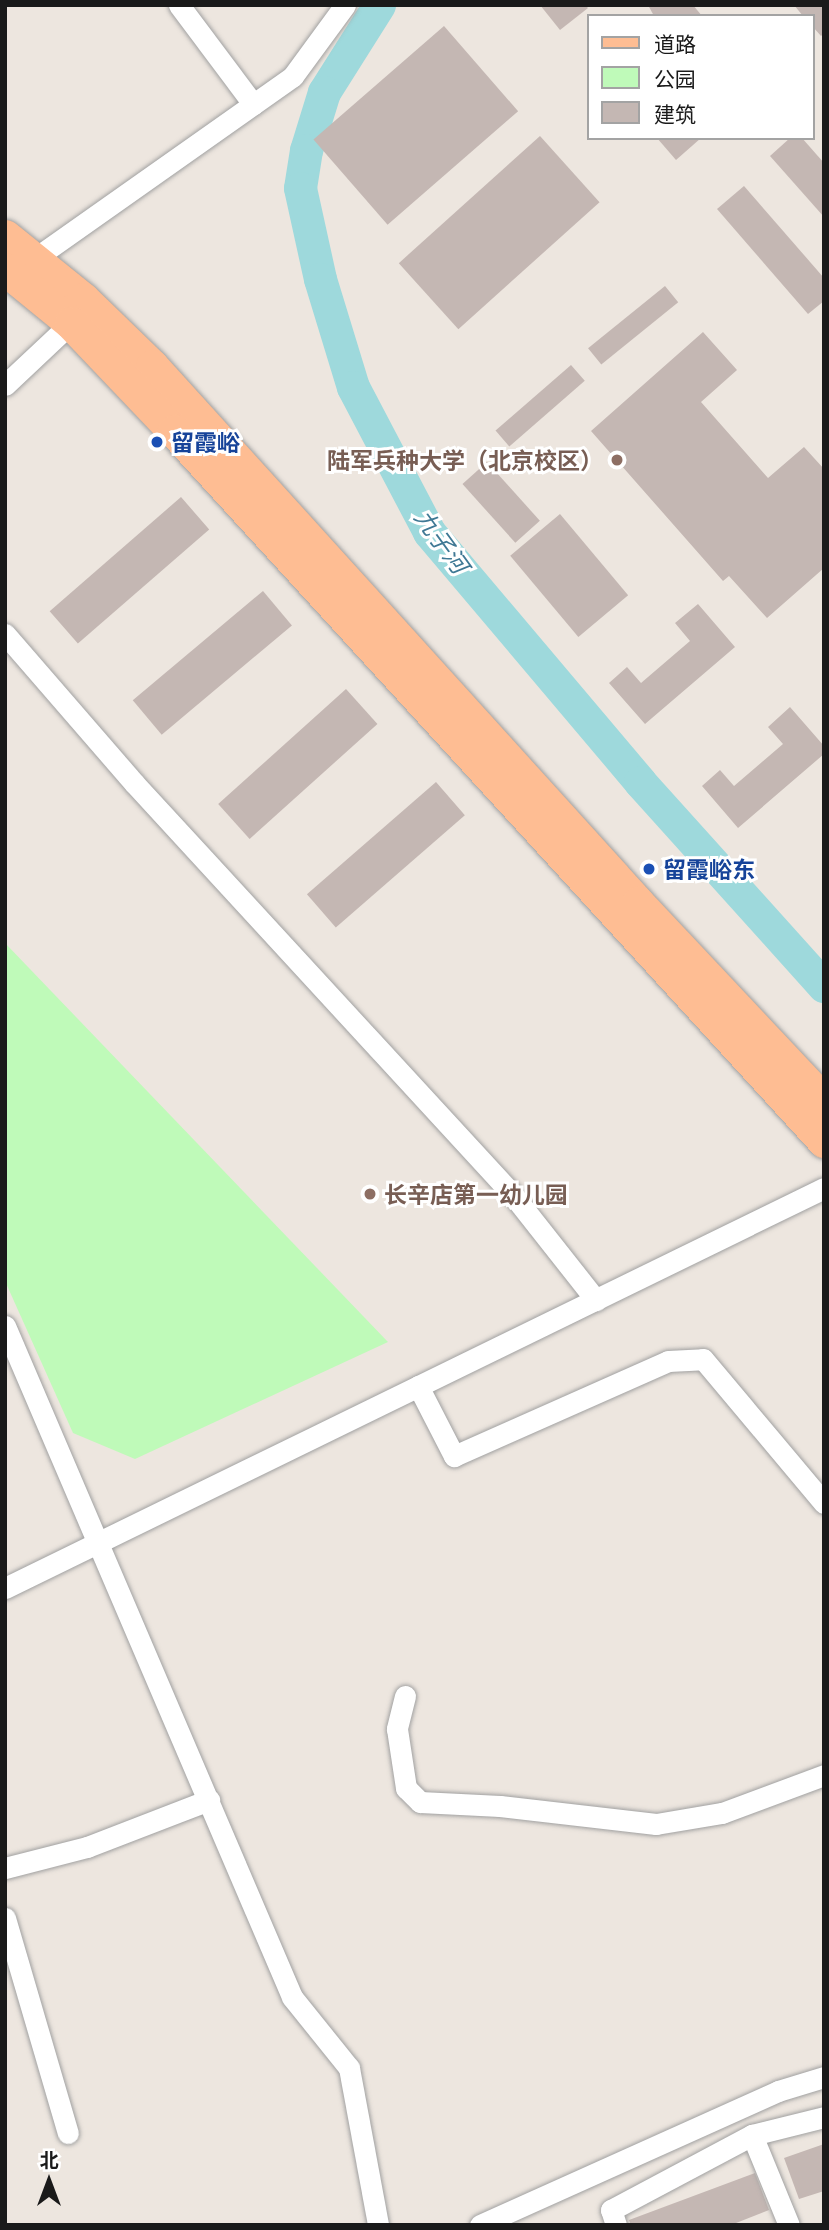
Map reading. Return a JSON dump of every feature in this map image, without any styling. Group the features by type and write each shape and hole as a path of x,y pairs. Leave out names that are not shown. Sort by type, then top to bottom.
{"main road":[{"path":"5,236 20,264 71,323 824,1141"},
{"path":"20,264 83,299 152,366 638,903 824,1101"}],"street":[{"path":"179,5 253,104"},
{"path":"20,264 293,76 345,5"},
{"path":"5,385 71,323"},
{"path":"5,634 134,783 513,1195 596,1300"},
{"path":"5,1588 824,1188"},
{"path":"5,1326 100,1542 292,1997 349,2068 378,2225"},
{"path":"418,1387 454,1456 668,1362 703,1359 824,1503"},
{"path":"405,1696 397,1729 406,1788 420,1802 667,1823 722,1813 824,1775"},
{"path":"5,1868 86,1847 209,1800"},
{"path":"5,1918 68,2133"},
{"path":"480,2225 778,2091 824,2077"},
{"path":"616,2225 611,2210 752,2136 824,2117"},
{"path":"752,2136 789,2225"}],"green space":[{"path":"5,943 388,1342 135,1459 73,1433 5,1281"}],"building":[{"path":"540,5 585,5 588,8 560,30"},
{"path":"648,5 693,5 700,14 653,14"},
{"path":"794,5 824,5 824,33 821,36 815,29 815,14 801,14"},
{"path":"444,26 518,111 388,225 313,139"},
{"path":"540,136 600,202 458,329 399,263"},
{"path":"659,140 699,140 676,160"},
{"path":"788,140 804,140 824,163 824,217 770,156"},
{"path":"744,186 824,278 824,301 808,314 717,209"},
{"path":"665,286 678,302 601,365 588,348"},
{"path":"703,332 737,370 701,402 768,478 804,447 824,469 824,568 767,618 729,576 723,581 591,431"},
{"path":"571,365 585,381 509,446 496,431"},
{"path":"487,462 540,521 515,543 462,484"},
{"path":"181,497 209,529 78,644 50,611"},
{"path":"560,514 628,595 578,637 510,556"},
{"path":"263,591 292,625 162,735 133,700"},
{"path":"698,604 735,647 645,724 609,683 627,667 641,683 690,641 675,623"},
{"path":"346,689 377,724 250,839 218,804"},
{"path":"790,707 824,746 824,754 738,828 702,786 720,770 734,786 783,744 768,727"},
{"path":"436,782 465,815 336,927 307,894"},
{"path":"824,2144 824,2191 799,2199 784,2158"},
{"path":"755,2173 769,2210 731,2225 631,2225 629,2220"}],"waterway":[{"name":"九子河","path":"379,5 324,92 306,150 300,188 320,279 353,387 429,532 640,782 824,986"}],"place":[{"name":"留霞峪","path":"157,442"},
{"name":"陆军兵种大学（北京校区）","path":"617,460"},
{"name":"留霞峪东","path":"649,869"},
{"name":"长辛店第一幼儿园","path":"370,1194"}]}
